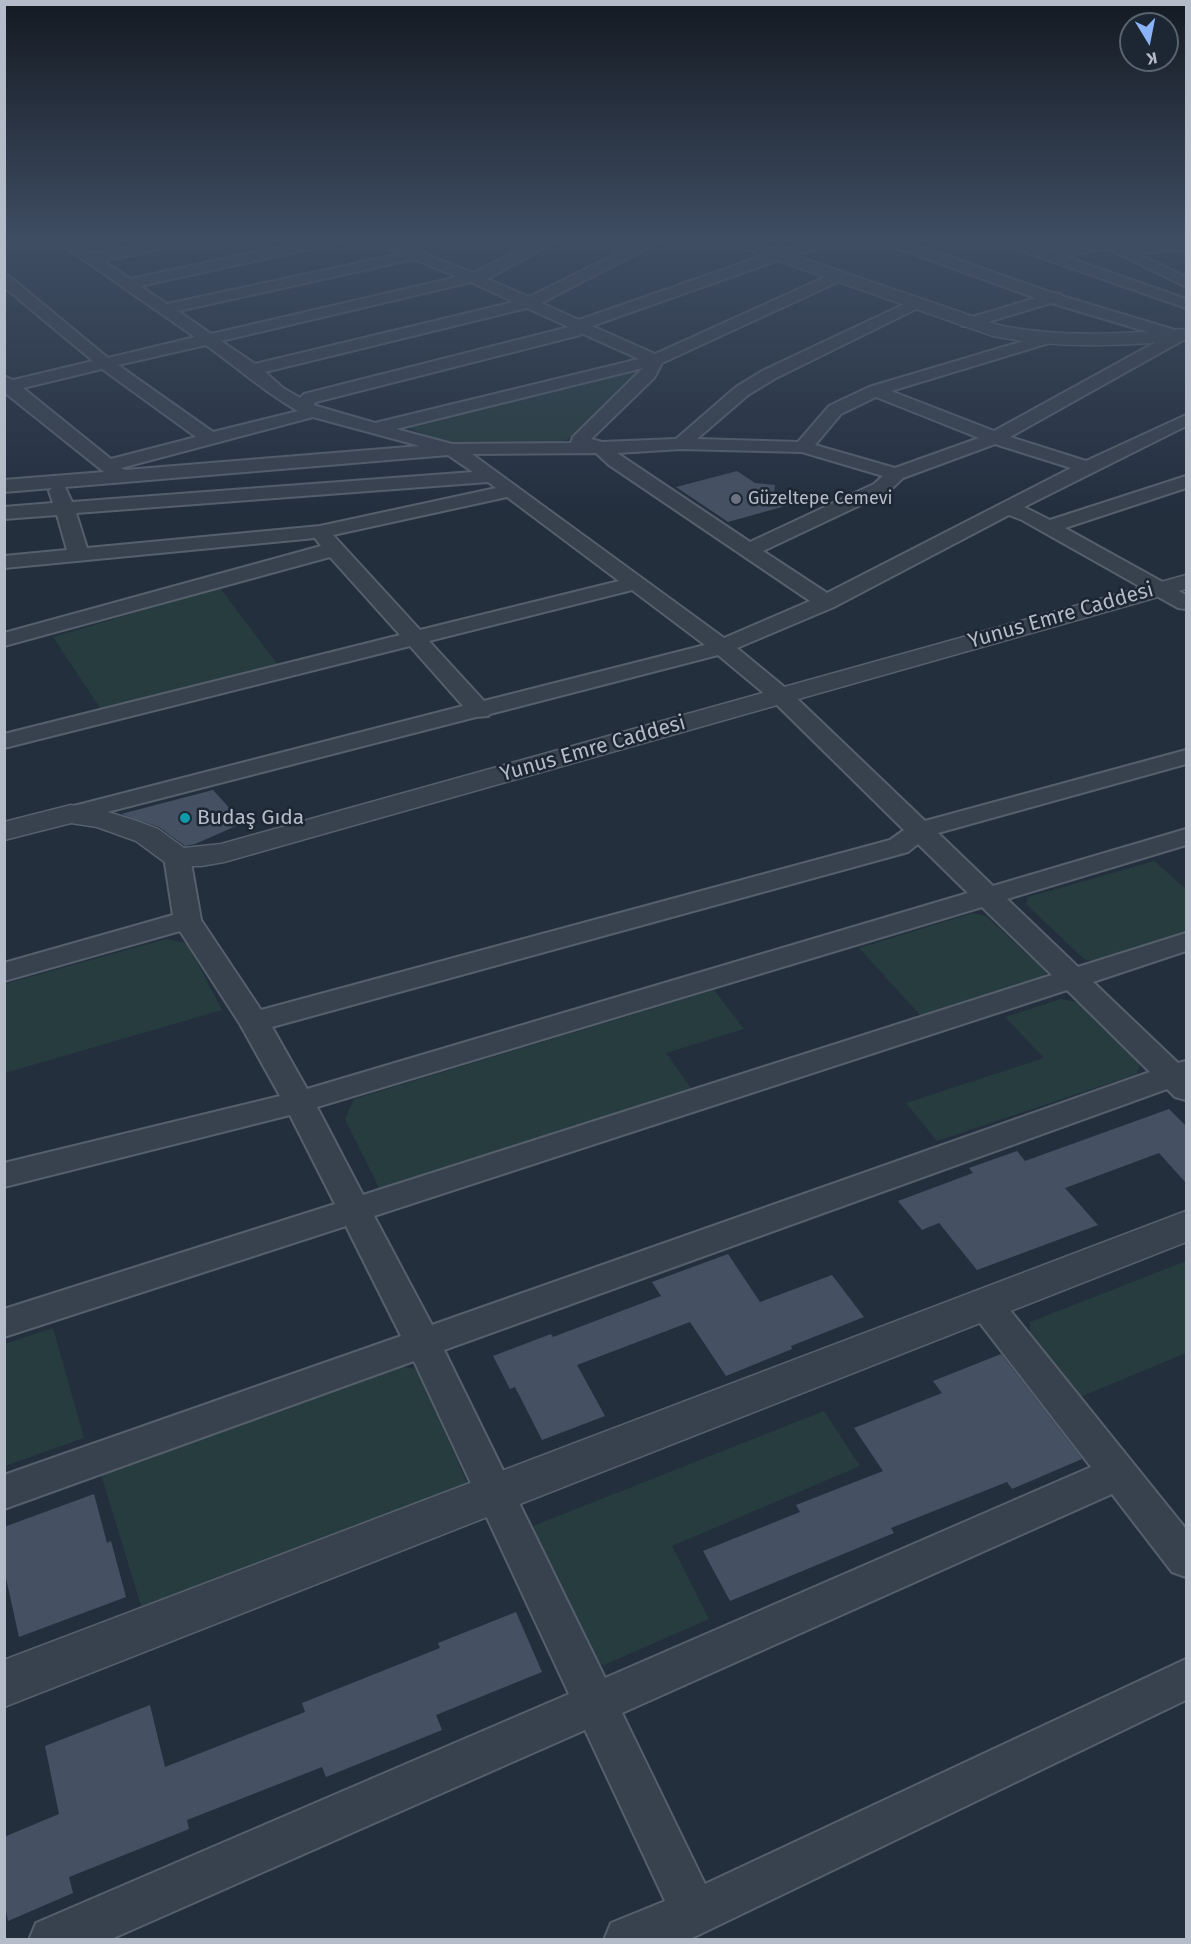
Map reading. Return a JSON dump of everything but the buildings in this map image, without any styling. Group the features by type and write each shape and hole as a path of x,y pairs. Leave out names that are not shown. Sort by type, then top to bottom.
{"street":[{"path":"65,330 106,364 211,439"},
{"path":"4,1492 423,1343 1182,1079 1072,979 780,695 722,648 511,490 452,449 307,409 277,392 251,370 194,330"},
{"path":"6,385 106,364 247,330"},
{"path":"251,370 418,330"},
{"path":"307,409 310,398 574,332 575,330"},
{"path":"586,330 655,360"},
{"path":"374,429 629,364 655,360 721,330"},
{"path":"681,444 742,391 770,374 862,330"},
{"path":"998,330 1017,334 1120,340 1183,335"},
{"path":"1164,330 1183,335"},
{"path":"749,550 881,488 896,474 995,438 1183,335"},
{"path":"802,447 835,410 875,391 1053,337"},
{"path":"655,360 648,374 579,441 601,448 616,461 826,602"},
{"path":"6,385 115,471"},
{"path":"875,391 995,438 1087,467"},
{"path":"115,471 307,409"},
{"path":"4,831 722,648 826,602 1087,467 1186,420"},
{"path":"4,486 56,481 115,471 452,449 601,448 681,444 802,447 896,474"},
{"path":"4,513 492,476"},
{"path":"56,481 79,555"},
{"path":"1047,527 1186,482"},
{"path":"4,562 320,532 511,490"},
{"path":"1008,508 1175,585 1186,603"},
{"path":"320,532 480,711"},
{"path":"4,640 335,549"},
{"path":"4,741 635,583"},
{"name":"Yunus Emre Caddesi","path":"177,857 201,857 242,848 1175,585"},
{"path":"254,1023 899,846 920,830 1186,757"},
{"path":"71,814 101,819 147,835 177,857 187,920 254,1023 299,1102 355,1210 423,1343 695,1913"},
{"path":"4,1175 299,1102 1186,837"},
{"path":"4,972 187,920"},
{"path":"4,1323 1186,942"},
{"path":"4,1684 1186,1226"},
{"path":"985,1305 1186,1559"},
{"path":"53,1940 1118,1473"},
{"path":"628,1940 695,1913 1186,1679"}],"green space":[{"path":"625,369 639,372 638,376 568,439 561,442 455,443 439,440 407,427 410,424"},
{"path":"220,588 279,666 102,711 53,637"},
{"path":"1154,861 1186,889 1186,933 1099,963 1084,959 1026,904 1028,897"},
{"path":"973,913 986,916 1046,972 1043,979 923,1018 859,948"},
{"path":"166,939 187,943 222,1010 5,1073 5,984"},
{"path":"714,990 744,1029 666,1053 693,1091 381,1192 345,1119 354,1099"},
{"path":"1061,999 1080,1003 1141,1061 1137,1074 937,1141 906,1103 1044,1058 1005,1017"},
{"path":"1186,1261 1186,1353 1080,1397 1030,1334 1030,1322"},
{"path":"53,1328 84,1438 5,1466 5,1344"},
{"path":"397,1366 416,1369 469,1487 143,1612 99,1468"},
{"path":"824,1411 860,1466 672,1546 709,1619 604,1665 590,1662 526,1538 533,1526"}],"place":[{"name":"Güzeltepe Cemevi","path":"736,499"},
{"name":"Budaş Gıda","path":"185,818"}]}
